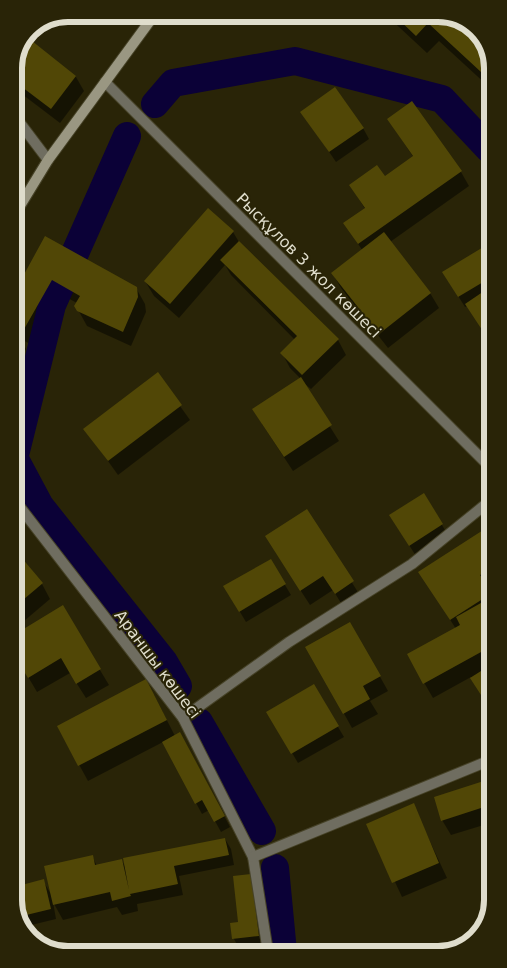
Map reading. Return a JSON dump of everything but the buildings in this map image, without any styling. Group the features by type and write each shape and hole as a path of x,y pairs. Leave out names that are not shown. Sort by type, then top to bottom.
{"main road":[{"path":"23,201 48,160 149,22"}],"street":[{"name":"Рысқұлов 3 жол көшесі","path":"105,82 484,461"},
{"path":"23,127 48,160"},
{"path":"183,718 289,642 412,564 484,506"},
{"name":"Араншы көшесі","path":"22,510 183,718 253,858 267,946"},
{"path":"253,858 484,762"}],"waterway":[{"path":"155,104 173,83 295,61 442,99 484,144"},
{"path":"23,424 52,305 127,136"},
{"path":"23,473 40,506 164,662 178,686"},
{"path":"199,722 262,831"},
{"path":"275,868 282,946"}]}
